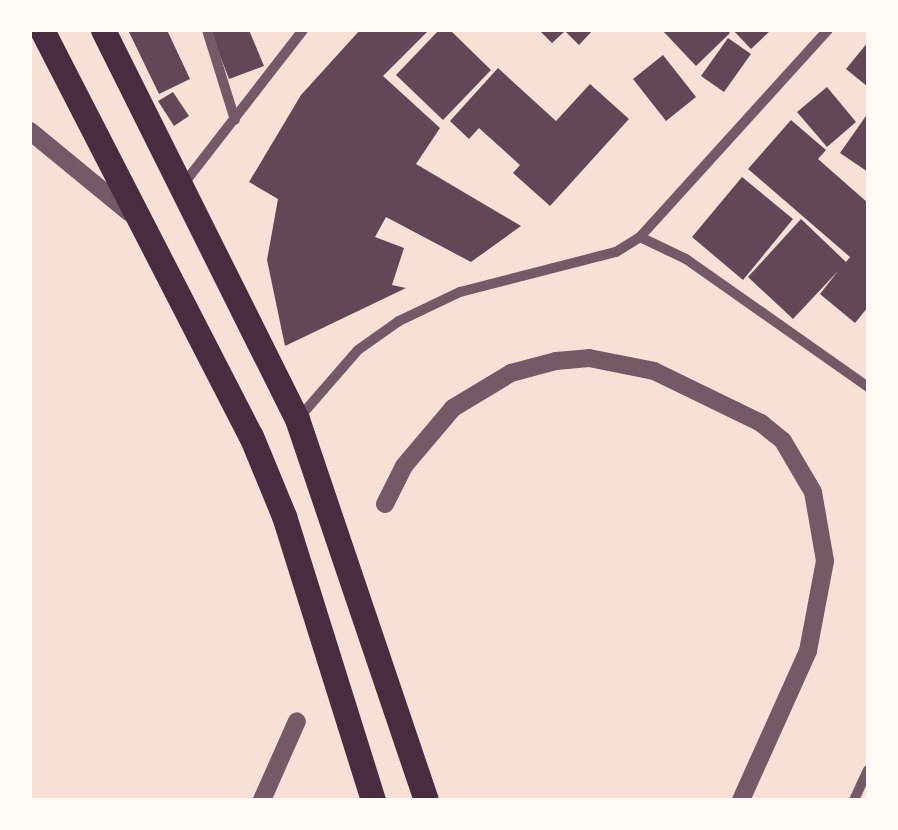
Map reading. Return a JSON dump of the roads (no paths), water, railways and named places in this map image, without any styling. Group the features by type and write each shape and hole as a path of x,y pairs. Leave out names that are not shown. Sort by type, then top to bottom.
{"main road":[{"path":"42,30 251,436 373,800"},
{"path":"104,30 297,419 426,800"}],"street":[{"path":"207,30 234,120"},
{"path":"182,186 304,30"},
{"path":"297,419 358,350 399,322 460,292 616,252 640,237 828,30"},
{"path":"30,131 148,232"},
{"path":"640,237 686,259 868,386"},
{"path":"386,504 404,466 453,408 511,372 556,361 589,358 654,371 761,423 783,442 813,492 825,561 808,651 741,800"},
{"path":"262,800 297,721"},
{"path":"854,800 868,770"}]}
